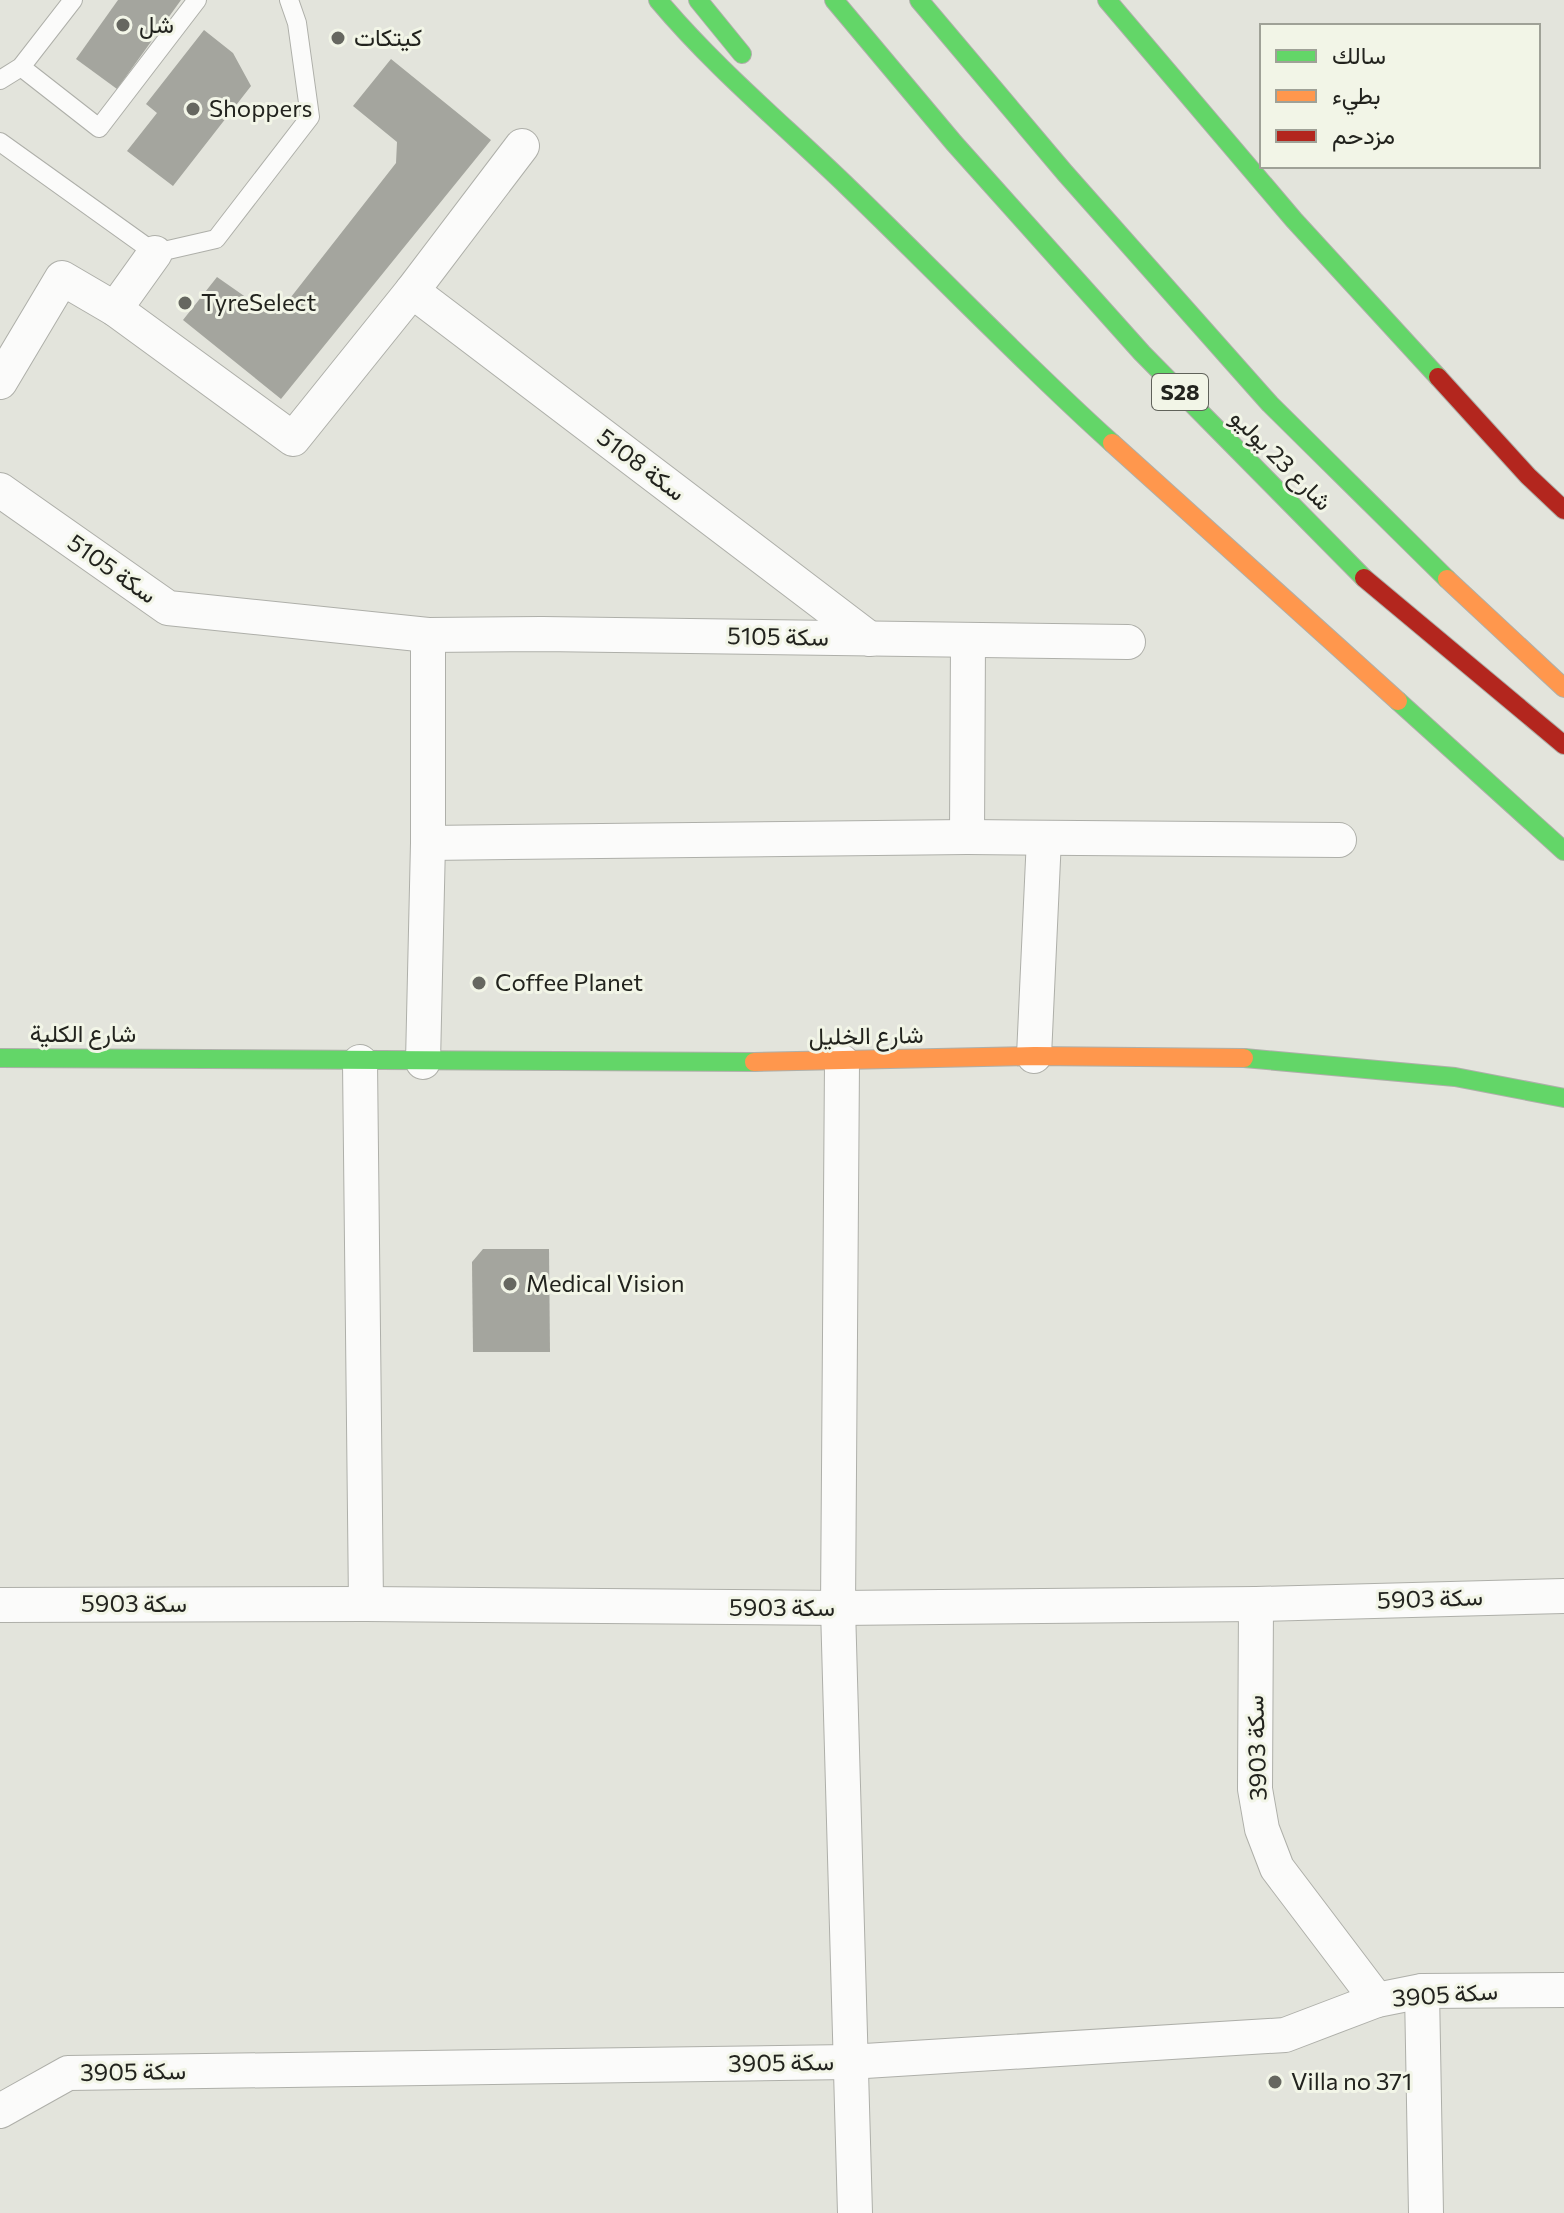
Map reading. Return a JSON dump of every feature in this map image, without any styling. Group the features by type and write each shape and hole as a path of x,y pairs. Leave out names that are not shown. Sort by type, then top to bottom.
{"main road":[{"path":"658,0 683,30 1059,395 1564,851"},
{"path":"698,0 849,188"},
{"name":"شارع 23 يوليو","path":"834,0 954,143 1142,353 1355,570 1564,745"},
{"name":"شارع 23 يوليو","path":"919,0 1065,173 1270,404 1456,588 1564,688"},
{"path":"1107,0 1294,220"},
{"path":"1101,22 1294,220 1528,476 1564,510"},
{"path":"30,1041 166,1058"},
{"name":"شارع الخليل","path":"166,1058 360,1062 842,1062 1034,1056 1231,1057 1455,1077 1564,1098"},
{"name":"شارع الكلية","path":"0,1058 166,1058"}],"street":[{"path":"0,382 62,278 115,309 293,439 412,291 522,146"},
{"path":"115,309 155,253"},
{"name":"سكة 5108","path":"412,291 870,639"},
{"name":"سكة 5105","path":"0,490 168,608 428,635 1128,642"},
{"path":"423,1062 428,843 428,635"},
{"path":"967,837 968,640"},
{"path":"428,843 967,837 1339,840"},
{"path":"1034,1056 1044,838"},
{"path":"360,1062 366,1604"},
{"path":"842,1062 838,1608 855,2213"},
{"name":"سكة 5903","path":"0,1605 838,1608 1256,1604 1564,1596"},
{"name":"سكة 3903","path":"1256,1604 1255,1789 1262,1829 1277,1868 1377,2000"},
{"name":"سكة 3905","path":"0,2111 68,2073 849,2062 1285,2035 1377,2000 1422,1991 1564,1990"},
{"path":"1422,1991 1426,2213"}],"lane":[{"path":"0,80 21,67 73,0"},
{"path":"21,67 99,128 197,0"},
{"path":"0,142 155,253 216,239 310,117 297,23 289,0"}],"building":[{"path":"118,0 181,0 117,89 76,59"},
{"name":"Shoppers","path":"204,30 233,53 251,86 173,186 127,151 157,113 146,104"},
{"path":"391,59 491,140 281,399 183,320 217,277 263,309 284,306 396,163 397,142 353,106"},
{"name":"Medical Vision","path":"483,1249 549,1249 550,1352 473,1352 472,1262"}],"traffic: fast":[{"path":"658,0 727,73 1112,443"},
{"path":"698,0 742,54"},
{"path":"834,0 954,143 1142,353 1364,578"},
{"path":"919,0 1065,173 1270,404 1447,579"},
{"path":"1107,0 1294,220 1438,377"},
{"path":"1398,701 1564,851"},
{"path":"0,1058 754,1062"},
{"path":"1244,1058 1455,1077 1564,1098"}],"traffic: slow":[{"path":"1112,443 1398,701"},
{"path":"1447,579 1564,688"},
{"path":"754,1062 1034,1056 1244,1058"}],"traffic: jam":[{"path":"1438,377 1528,476 1564,510"},
{"path":"1364,578 1564,745"}],"place":[{"name":"شل","path":"123,25"},
{"name":"كيتكات","path":"338,38"},
{"name":"Shoppers","path":"193,109"},
{"name":"TyreSelect","path":"185,303"},
{"name":"Coffee Planet","path":"479,983"},
{"name":"Medical Vision","path":"510,1284"},
{"name":"Villa no 371","path":"1275,2082"}]}
